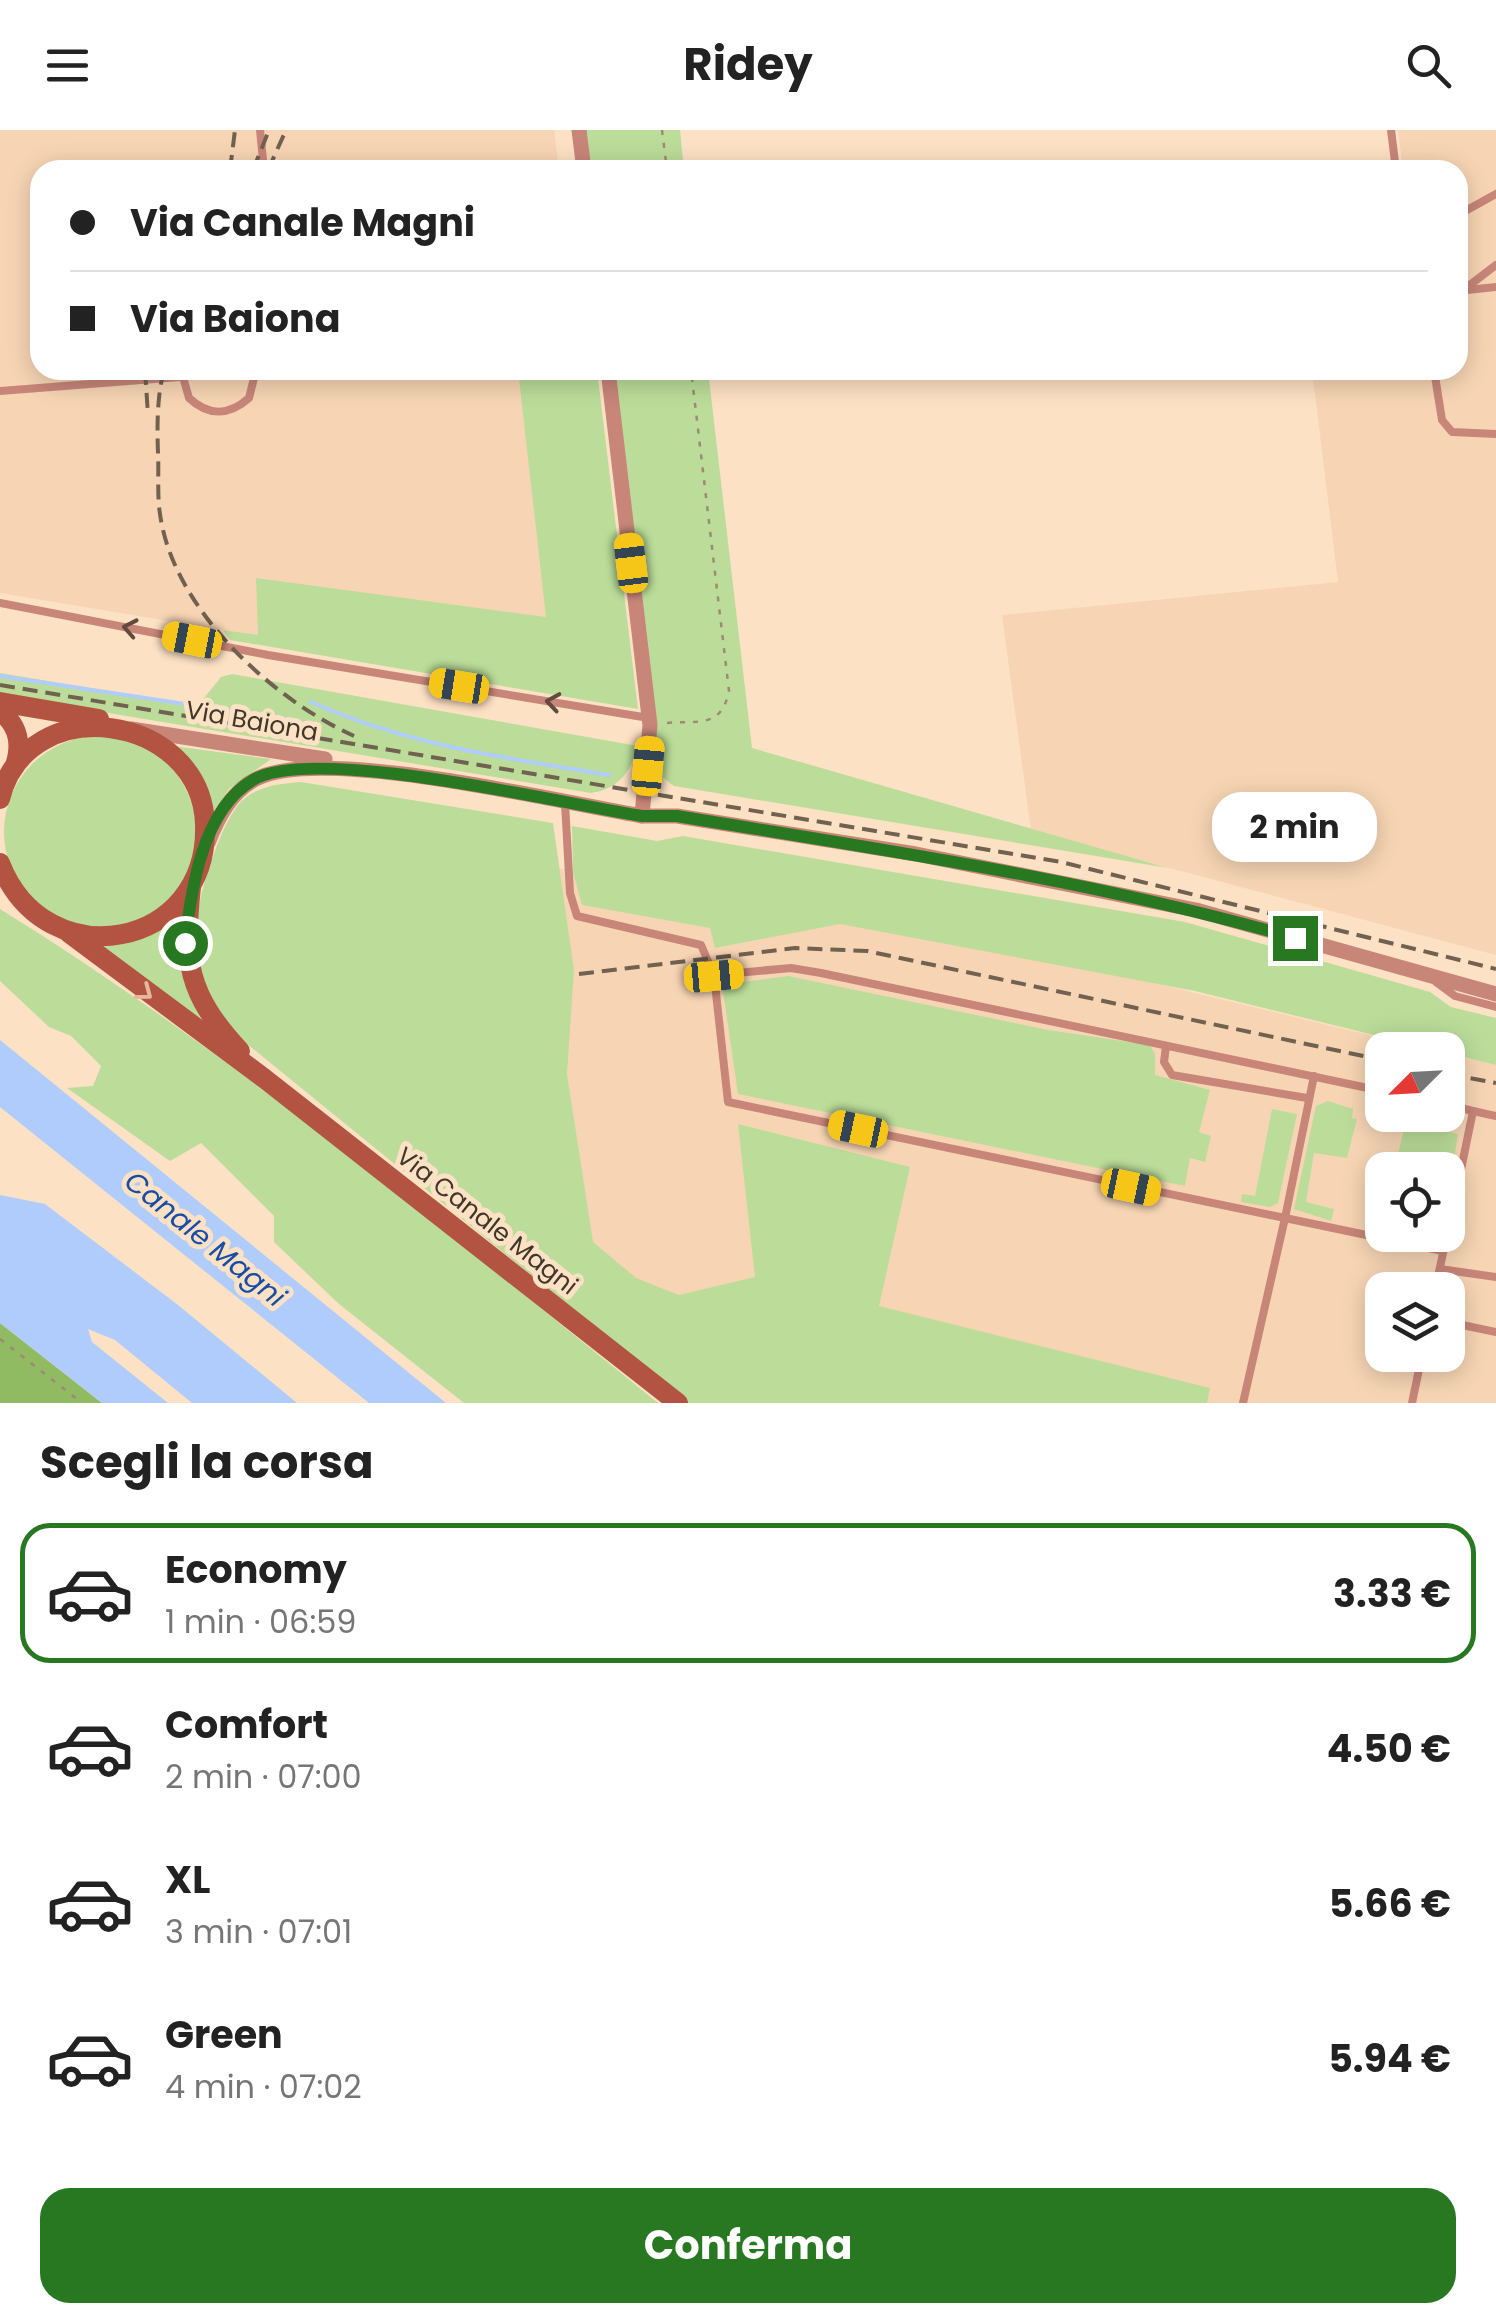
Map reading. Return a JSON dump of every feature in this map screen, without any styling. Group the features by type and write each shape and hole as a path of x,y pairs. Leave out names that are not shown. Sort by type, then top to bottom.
{"main road":[{"name":"Via Baiona","path":"0,702 103,720 128,729"},
{"path":"0,711 18,737 20,750 1,794"},
{"path":"14,769 36,746 63,732 93,725 128,729 170,753 198,790 206,820 204,851 191,886 174,908 151,925 124,935 96,938 69,932"},
{"path":"0,863 8,883 28,908"},
{"name":"Via Canale Magni","path":"191,886 185,943 190,978 222,1032 264,1078"},
{"path":"0,899 28,908"},
{"name":"Via Canale Magni","path":"28,908 69,932 264,1078 678,1403"}],"street":[{"path":"579,130 583,160"},
{"path":"609,380 650,721 642,816"},
{"name":"Via Baiona","path":"128,729 302,754 362,769 565,804 642,816 677,816 916,854 1196,910 1496,994"},
{"name":"Via Baiona","path":"204,851 218,817 253,780 302,766 362,769"}],"lane":[{"path":"260,130 263,160"},
{"path":"1391,130 1395,160"},
{"path":"1468,209 1496,194"},
{"path":"1468,285 1496,264"},
{"path":"1468,290 1495,287"},
{"path":"0,392 114,380"},
{"path":"182,380 188,398 218,412 230,411 249,398 254,380"},
{"path":"1436,380 1442,420 1452,432 1496,434"},
{"path":"0,603 268,655 650,721"},
{"path":"565,804 570,893 577,916 701,945 714,976 728,1102 1365,1235"},
{"path":"714,976 792,968 1365,1087"},
{"path":"1428,976 1455,996 1496,1006"},
{"path":"1166,1046 1164,1062 1172,1074 1308,1098"},
{"path":"1243,1403 1314,1076"},
{"path":"1465,1108 1496,1116"},
{"path":"1464,1152 1473,1110"},
{"path":"1439,1272 1444,1252"},
{"path":"1440,1268 1496,1276"},
{"path":"1465,1326 1496,1332"},
{"path":"1412,1403 1418,1372"}],"path":[{"path":"662,130 666,160"},
{"path":"650,721 710,721 725,709 728,691 693,380"},
{"path":"0,1338 82,1403"}],"shaded area":[{"path":"0,130 554,130 558,160 30,160 30,380 582,380 620,696 0,593"},
{"path":"1398,130 1496,130 1496,955 1031,831 1002,615 1338,582 1313,380 1468,380 1468,160 1402,160"},
{"path":"473,852 1125,976 1365,1034 1365,1132 1465,1132 1465,1058 1496,1065 1496,1403 720,1403 556,1266"}],"green space":[{"path":"586,130 680,130 683,160 590,160"},
{"path":"519,380 598,380 638,709 230,640 223,630 258,635 256,578 546,617"},
{"path":"615,380 709,380 752,748 1168,868 674,786 661,776"},
{"path":"0,673 191,705 200,703 221,677 232,674 638,746 632,763 616,783 591,793 0,695"},
{"path":"100,736 137,744 168,764 188,795 196,832 188,869 168,900 137,920 100,928 63,920 32,900 12,869 4,832 12,795 32,764 63,744"},
{"path":"173,746 271,759 229,789 212,816"},
{"path":"301,782 553,823 574,970 567,1074 593,1242 636,1278 679,1295 755,1277 738,1124 910,1167 879,1306 1210,1388 1207,1403 688,1403 230,1030 223,1020 207,990 195,945 209,869 225,827 243,800 263,788"},
{"path":"572,826 657,841 683,836 1185,922 1430,992 1451,1007 1496,1018 1496,1065 1465,1057 1465,1032 1365,1033 1195,991 840,924 715,948 710,928 582,905 573,872"},
{"path":"182,908 179,965 201,1020 91,946 130,941"},
{"path":"0,909 87,965 255,1084 658,1403 464,1403 339,1304 274,1242 274,1216 201,1143 170,1161 67,1088 93,1086 101,1066 71,1036 49,1027 0,981"},
{"path":"788,976 1048,1030 1150,1045 1155,1054 1155,1075 1210,1090 1199,1132 1211,1136 1205,1162 1190,1158 1185,1186 738,1094 723,991 728,984"},
{"path":"1328,1101 1353,1109 1352,1118 1357,1119 1347,1158 1314,1153 1306,1202 1334,1209 1331,1221 1294,1209 1316,1106"},
{"path":"1272,1109 1297,1114 1278,1203 1270,1207 1241,1202 1242,1194 1255,1196"},
{"path":"1404,1132 1458,1134 1455,1152 1398,1152"},
{"path":"0,1323 102,1403 0,1403"}],"water":[{"name":"Canale Magni","path":"0,1040 446,1403 369,1403 0,1107"},
{"path":"0,1195 45,1204 178,1305 297,1403 192,1403 115,1340 88,1329 92,1342 168,1403 102,1403 0,1323"}],"waterway":[{"path":"0,676 297,721"},
{"path":"311,702 420,740 609,775"}],"railway":[{"path":"231,160 235,130"},
{"path":"257,160 269,130"},
{"path":"272,160 286,130"},
{"path":"146,380 148,415"},
{"path":"162,380 158,422 159,507 169,549 184,584 205,616 260,675 323,720 354,736"},
{"path":"0,685 1061,862 1496,969"},
{"path":"579,974 795,948 867,951 1365,1056"},
{"path":"1465,1077 1496,1083"}],"route":[{"path":"185,943 191,886 218,817 236,793 253,780 276,770 302,766 362,769 642,816 677,816 916,854 1196,910 1295,938"}]}
